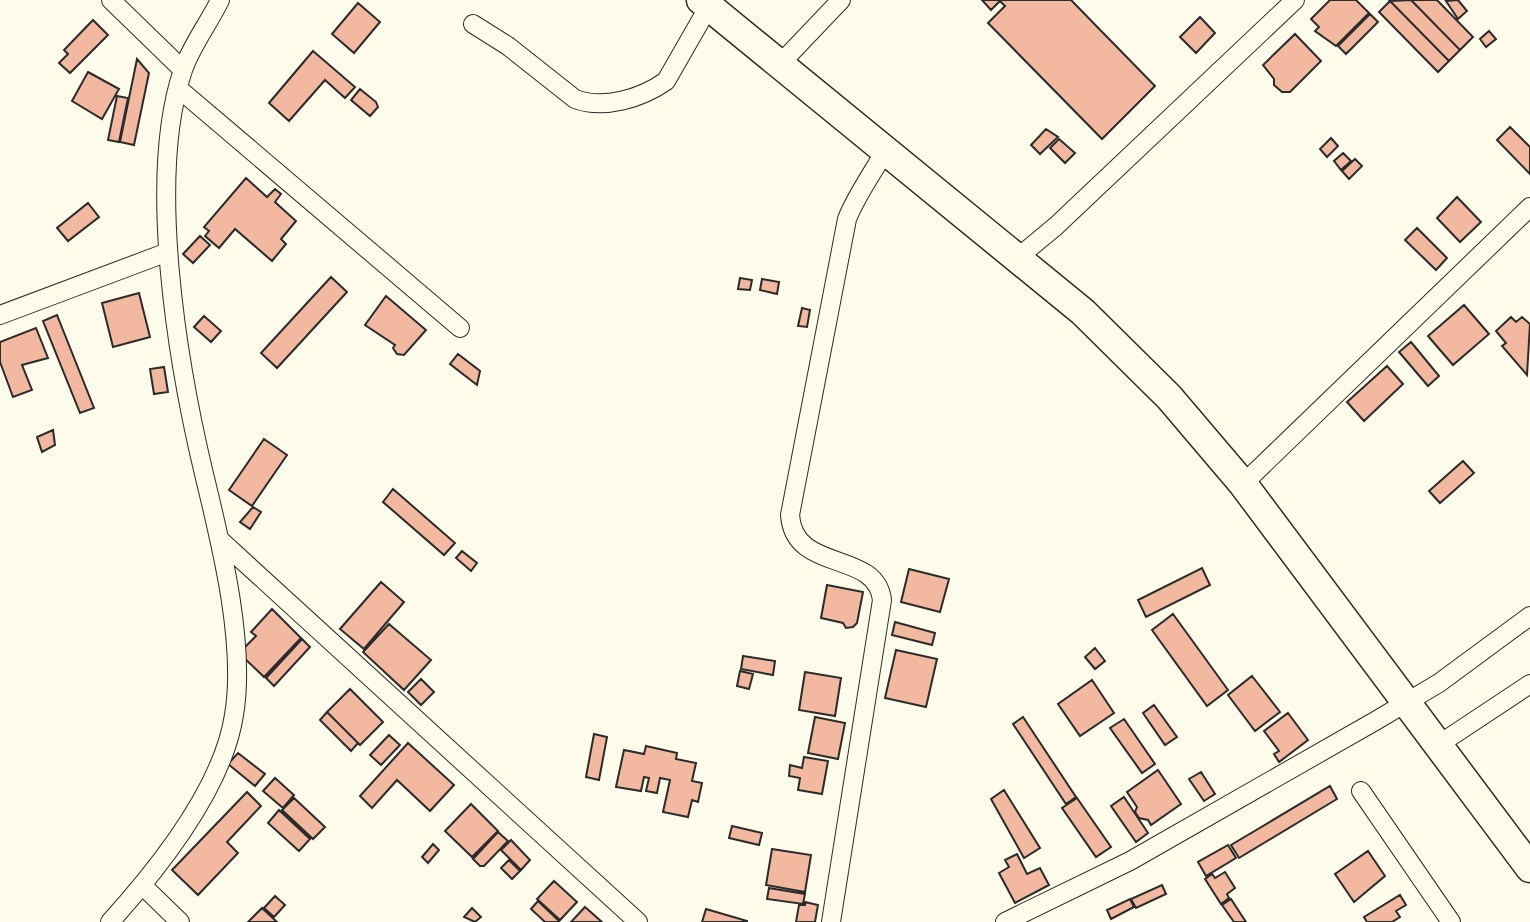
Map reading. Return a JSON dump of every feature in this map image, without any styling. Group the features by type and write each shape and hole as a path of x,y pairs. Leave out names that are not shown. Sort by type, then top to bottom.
{"highway":[{"path":"705,3 887,149 1015,260 1083,312 1209,440 1530,868"}],"street":[{"path":"111,0 183,70"},
{"path":"110,922 143,886 178,837 218,766 234,715 234,648 220,540 198,450 181,352 168,252 169,160 173,113 183,70 220,0"},
{"path":"780,64 841,0"},
{"path":"1015,260 1056,226 1295,0"},
{"path":"473,24 508,46 575,99 607,104 655,89 666,81 705,3"},
{"path":"179,89 460,328"},
{"path":"831,922 881,600 880,587 869,575 815,553 801,544 794,534 790,515 847,219 856,198 887,149"},
{"path":"1243,484 1530,207"},
{"path":"0,315 168,252"},
{"path":"220,540 638,922"},
{"path":"1005,922 1130,861 1439,683 1530,616"},
{"path":"1438,745 1530,684"},
{"path":"1362,791 1451,922"},
{"path":"143,886 180,922"}],"building":[{"path":"982,0 1071,0 1155,86 1102,139 988,23 1005,6 1000,1 991,10"},
{"path":"1330,0 1356,0 1369,13 1336,46 1315,31 1319,27 1311,19"},
{"path":"1411,0 1460,50 1449,61 1390,1"},
{"path":"1411,0 1437,0 1473,37 1460,50"},
{"path":"1458,0 1467,11 1458,19 1446,1"},
{"path":"1390,1 1449,61 1438,72 1379,12"},
{"path":"358,3 380,22 354,53 332,34"},
{"path":"1370,14 1378,22 1346,54 1338,46"},
{"path":"1200,17 1215,33 1196,53 1180,37"},
{"path":"93,20 108,35 70,73 59,63 68,54 64,50"},
{"path":"1489,31 1496,39 1486,47 1480,39"},
{"path":"1295,34 1321,61 1290,92 1282,92 1274,85 1274,79 1263,65"},
{"path":"313,51 355,87 345,98 325,80 289,121 269,103"},
{"path":"137,59 149,73 134,145 120,142"},
{"path":"88,72 119,89 102,119 72,101"},
{"path":"360,89 376,102 378,107 370,116 351,100"},
{"path":"117,96 128,98 119,142 108,140"},
{"path":"1510,127 1530,147 1530,174 1497,140"},
{"path":"1046,129 1058,137 1040,154 1031,145"},
{"path":"1331,138 1338,146 1327,157 1320,149"},
{"path":"1059,139 1075,153 1065,163 1050,148"},
{"path":"1343,153 1351,161 1341,170 1334,161"},
{"path":"1355,159 1362,166 1349,179 1342,171"},
{"path":"246,178 267,197 275,189 281,194 275,202 296,221 281,239 286,244 272,261 235,229 219,248 205,236 209,231 204,227"},
{"path":"1457,197 1481,222 1460,242 1437,218"},
{"path":"88,203 99,217 68,241 57,228"},
{"path":"1417,228 1447,258 1436,270 1405,240"},
{"path":"200,236 210,245 193,263 183,254"},
{"path":"331,277 347,292 277,368 261,353"},
{"path":"740,278 752,280 750,290 738,289"},
{"path":"762,279 779,282 777,294 760,290"},
{"path":"139,293 150,337 113,347 102,303"},
{"path":"386,296 426,330 404,355 397,354 393,348 395,345 365,325"},
{"path":"1464,305 1489,334 1453,365 1428,336"},
{"path":"802,308 810,310 807,327 798,326"},
{"path":"57,315 94,408 80,413 43,321"},
{"path":"204,316 221,331 211,342 194,327"},
{"path":"1511,317 1516,322 1522,317 1530,324 1527,375 1502,346 1506,343 1496,331"},
{"path":"36,328 48,358 22,365 32,390 13,397 0,362 0,342"},
{"path":"1411,342 1439,376 1428,386 1399,352"},
{"path":"458,354 480,371 477,385 450,364"},
{"path":"1387,366 1403,384 1364,421 1347,402"},
{"path":"164,367 168,392 154,394 150,369"},
{"path":"53,430 55,445 42,452 37,437"},
{"path":"264,439 287,455 252,506 229,490"},
{"path":"1463,461 1474,473 1440,503 1429,491"},
{"path":"393,489 455,543 444,555 383,502"},
{"path":"253,507 261,512 250,529 240,522"},
{"path":"462,551 477,563 471,571 456,558"},
{"path":"1202,568 1210,585 1146,617 1138,600"},
{"path":"909,569 949,579 940,612 901,602"},
{"path":"381,582 404,602 364,649 340,629"},
{"path":"827,585 863,592 857,623 853,627 846,628 843,623 821,618"},
{"path":"272,609 301,638 264,677 239,653 256,636 251,632"},
{"path":"1173,614 1228,690 1207,706 1152,630"},
{"path":"895,622 935,633 932,645 892,635"},
{"path":"389,624 431,660 404,690 363,652"},
{"path":"302,639 310,647 274,686 266,678"},
{"path":"1095,648 1105,661 1095,669 1085,657"},
{"path":"896,650 937,659 926,707 885,698"},
{"path":"743,656 775,661 773,675 741,669"},
{"path":"740,671 753,674 749,689 737,686"},
{"path":"805,672 841,678 835,716 799,710"},
{"path":"1252,676 1280,712 1255,731 1228,695"},
{"path":"421,679 434,692 421,705 408,692"},
{"path":"1092,680 1114,713 1080,736 1058,704"},
{"path":"350,689 383,722 360,745 327,712"},
{"path":"1154,705 1177,737 1165,745 1143,713"},
{"path":"327,712 358,743 351,751 320,720"},
{"path":"1288,713 1308,740 1279,762 1274,754 1279,751 1264,731"},
{"path":"815,717 845,723 838,759 808,753"},
{"path":"1023,717 1076,797 1066,804 1013,724"},
{"path":"1124,719 1155,764 1142,773 1110,728"},
{"path":"594,734 607,737 599,780 586,777"},
{"path":"389,735 400,745 381,765 370,755"},
{"path":"408,743 454,785 430,811 397,780 372,808 360,796"},
{"path":"646,746 677,753 676,759 696,763 692,781 702,783 698,802 692,800 688,817 663,812 670,780 660,778 657,793 646,791 649,778 644,777 641,791 616,787 624,750 644,754"},
{"path":"238,753 265,774 255,786 228,764"},
{"path":"804,757 828,761 822,794 798,790 800,778 789,776 790,765 802,768"},
{"path":"1158,770 1181,804 1151,825 1148,820 1139,818 1135,812 1137,807 1127,792"},
{"path":"1201,772 1215,794 1204,801 1189,779"},
{"path":"275,778 294,795 283,808 263,791"},
{"path":"1330,786 1337,799 1239,858 1231,845"},
{"path":"1004,790 1040,848 1024,858 991,799"},
{"path":"247,792 261,806 227,842 238,853 198,895 172,870"},
{"path":"1124,797 1148,833 1136,842 1111,806"},
{"path":"294,798 325,827 313,839 282,810"},
{"path":"1077,798 1111,847 1096,857 1062,808"},
{"path":"471,804 498,831 472,857 445,831"},
{"path":"279,810 310,839 299,851 268,823"},
{"path":"732,826 762,833 759,845 729,838"},
{"path":"498,832 508,841 484,866 480,866 473,859"},
{"path":"511,840 530,860 521,870 501,850"},
{"path":"433,844 439,850 428,863 422,857"},
{"path":"1228,845 1236,858 1206,876 1198,862"},
{"path":"772,849 811,855 805,892 766,885"},
{"path":"1368,851 1385,876 1354,902 1335,874"},
{"path":"1017,854 1027,874 1040,868 1049,885 1015,903 999,873 1009,867 1005,860"},
{"path":"509,860 520,871 512,879 501,868"},
{"path":"1225,872 1235,888 1221,904 1205,879 1212,874 1215,878"},
{"path":"554,881 577,902 560,920 537,899"},
{"path":"1162,885 1166,894 1136,908 1131,899"},
{"path":"769,888 805,894 803,904 767,899"},
{"path":"1400,895 1406,905 1396,911 1400,917 1392,922 1367,922 1364,917"},
{"path":"275,896 285,905 274,917 264,908"},
{"path":"1130,899 1134,907 1111,919 1107,910"},
{"path":"1231,899 1246,922 1234,922 1222,905"},
{"path":"538,901 558,922 545,922 531,909"},
{"path":"805,902 818,905 815,922 796,922 799,905 805,905"},
{"path":"585,907 602,922 571,922"},
{"path":"262,908 277,922 248,922"},
{"path":"472,908 481,917 475,922 464,917"},
{"path":"706,909 747,921 747,922 702,922"}]}
